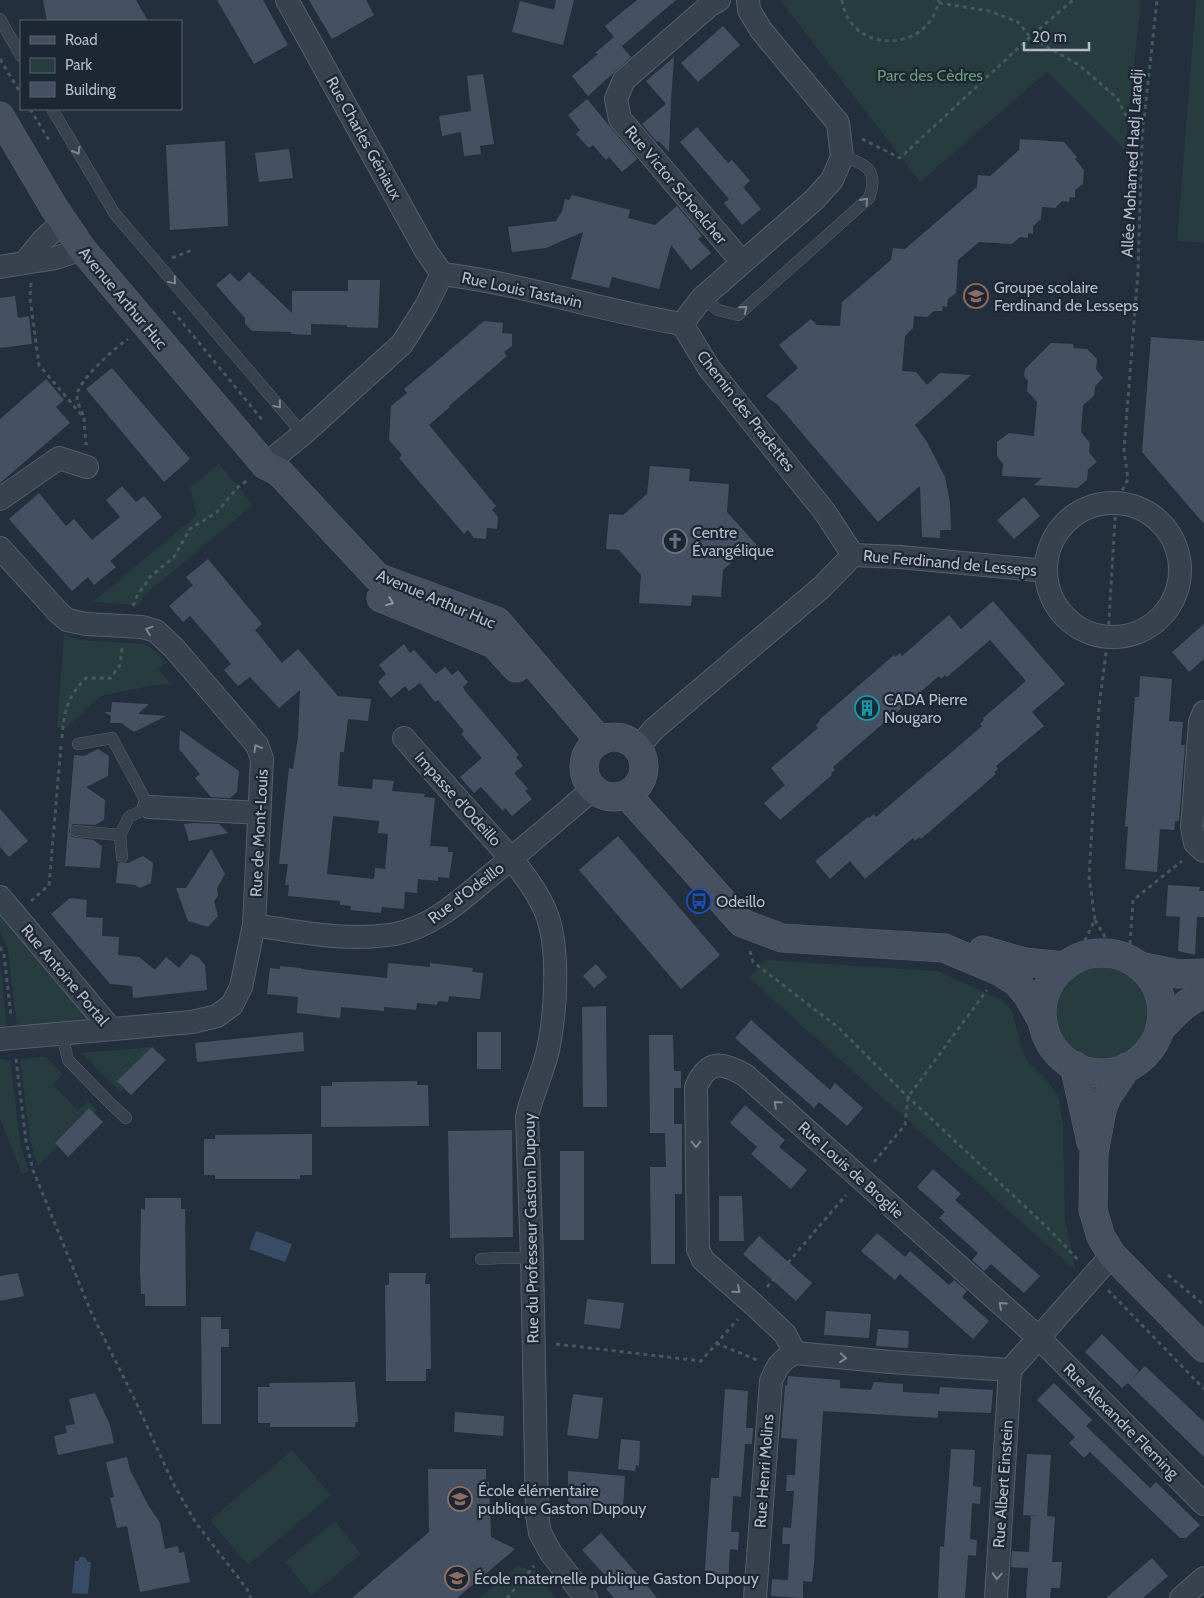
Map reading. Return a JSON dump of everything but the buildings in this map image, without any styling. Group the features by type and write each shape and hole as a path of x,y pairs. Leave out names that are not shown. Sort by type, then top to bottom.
{"street":[{"name":"Rue Charles Géniaux","path":"287,0 426,251 442,274"},
{"name":"Rue Victor Schoelcher","path":"719,0 710,5 624,80 616,99 620,119 742,262"},
{"path":"682,324 702,298 814,200 832,180 842,157 838,124 762,30 750,10 748,0"},
{"name":"Avenue Arthur Huc","path":"0,116 63,222 82,249 266,465 279,472 377,577 497,621 596,745"},
{"path":"25,262 43,240 63,222"},
{"path":"0,267 56,258 82,249"},
{"name":"Rue Louis Tastavin","path":"266,465 402,344 442,274 482,279 641,317 682,324"},
{"name":"Chemin des Pradettes","path":"682,324 709,368 824,510 853,555"},
{"path":"0,499 59,458 87,467"},
{"name":"Rue Ferdinand de Lesseps","path":"1116,503 1148,513 1165,528 1176,548 1180,574 1173,600 1157,621 1134,634 1108,637 1082,630 1061,613 1049,589 1046,571 1051,544 1066,522 1089,507 1116,503"},
{"name":"Rue de Mont-Louis","path":"0,548 67,620 86,624 142,627 156,631 174,648 257,745 262,758 254,925 242,987 232,1004 217,1016 192,1022 7,1039"},
{"path":"637,749 654,729 822,587 853,555"},
{"name":"Rue Ferdinand de Lesseps","path":"853,555 900,557 1046,571"},
{"path":"1202,849 1195,843 1192,827 1200,722 1204,712"},
{"name":"Impasse d'Odeillo","path":"404,738 511,859"},
{"path":"608,738 624,739 637,749 644,764 643,772 632,791 615,797 603,795 593,789 588,783 584,769 587,754 596,745 608,738"},
{"name":"Rue d'Odeillo","path":"254,925 339,938 395,934 427,924 444,913 511,859 593,789"},
{"path":"632,791 742,923 782,938 944,948 999,971 1017,983 1028,996 1054,1047 1059,1054 1074,1065 1095,1072 1106,1072 1127,1067"},
{"path":"632,791 745,906 765,916 786,923 947,937 1024,962 1070,963"},
{"path":"149,807 260,813"},
{"name":"Rue du Professeur Gaston Dupouy","path":"511,859 532,885 546,912 551,932 555,970 549,1047 530,1101 527,1117 537,1515 540,1533 551,1554 586,1598"},
{"name":"Rue Antoine Portal","path":"0,898 111,1029"},
{"path":"1042,1021 1043,1000 1048,987 1058,972 1070,963 1099,953 1178,974 1204,972"},
{"path":"1128,960 1152,980 1157,989 1162,1012 1161,1028"},
{"path":"1204,994 1178,1010 1161,1028 1151,1047 1144,1055 1127,1067 1107,1097 1102,1110 1094,1153 1092,1210 1101,1236 1112,1255 1204,1348"},
{"name":"Rue Louis de Broglie","path":"795,1353 785,1334 703,1260 698,1249 696,1087 702,1074 709,1067 720,1065 732,1068 745,1075 1039,1338"},
{"path":"1074,1065 1094,1153"},
{"path":"777,1368 783,1359 795,1353 1010,1370 1112,1255"},
{"name":"Rue Alexandre Fleming","path":"1039,1338 1204,1504"},
{"name":"Rue Henri Molins","path":"755,1598 771,1381 777,1368"},
{"name":"Rue Albert Einstein","path":"996,1598 1010,1370"},
{"path":"1180,1598 1204,1578"}],"lane":[{"path":"0,19 20,54"},
{"path":"53,110 115,214 302,434"},
{"path":"702,298 718,310 738,315 869,198 874,185 870,172 860,162 842,157"},
{"path":"78,744 112,738 149,807 129,817 120,835 122,857"},
{"path":"76,831 120,835"},
{"path":"62,1034 68,1060 126,1118"},
{"path":"481,1259 532,1258"}],"path":[{"path":"842,0 845,11 854,26 868,36 882,41 892,42 918,33 931,21 939,2 990,11 1018,22 1030,37 1079,65 1117,98 1128,122 1142,138"},
{"path":"838,124 900,158 1030,37 1074,0"},
{"name":"Allée Mohamed Hadj Laradji","path":"1116,503 1128,479 1124,450 1138,271 1142,138 1157,0"},
{"path":"0,60 20,92"},
{"path":"39,281 31,282 30,298 39,364 84,418"},
{"path":"87,467 84,418 76,397 79,386 116,347 146,326"},
{"path":"15,915 49,886 64,715 75,689 86,678 111,678 120,665 124,626 137,596 150,576 174,557 190,529 217,512 238,487 266,465"},
{"path":"1116,503 1108,637 1100,707 1089,877 1095,920 1128,960"},
{"path":"1128,960 1133,900 1202,849"},
{"path":"1070,963 1095,920"},
{"path":"742,923 753,962 839,1028 908,1097 1050,1230 1093,1276"},
{"path":"0,947 4,955 7,1039 33,1170 91,1312 174,1483 196,1523 247,1589 251,1598"},
{"path":"533,1341 701,1361 906,1125 908,1097 988,989"},
{"path":"1166,1274 1181,1284 1204,1305"},
{"path":"716,1344 777,1368"},
{"path":"507,1598 536,1564"}],"green space":[{"name":"Parc des Cèdres","path":"780,0 1141,0 1125,150 1047,72 920,182"},
{"path":"1196,0 1204,0 1204,243 1177,241"},
{"path":"219,464 253,505 144,595 139,605 93,602 197,515 190,488"},
{"path":"64,634 79,640 145,644 167,662 158,669 171,684 150,686 101,696 66,728 57,727"},
{"path":"0,915 90,1020 17,1028 8,951 0,931"},
{"path":"0,959 7,1028 0,1030"},
{"path":"766,960 937,971 1002,1000 1012,1011 1027,1061 1050,1084 1059,1098 1063,1126 1065,1220 1076,1271 749,978"},
{"path":"1102,966 1121,969 1136,980 1147,995 1150,1014 1147,1033 1136,1048 1121,1059 1102,1062 1083,1059 1068,1048 1057,1033 1054,1014 1057,995 1068,980 1083,969"},
{"path":"152,1047 118,1081 124,1088 121,1092 81,1053"},
{"path":"45,1056 63,1074 53,1085 78,1111 88,1101 97,1110 94,1113 89,1108 55,1143 59,1146 38,1166 30,1139 20,1060"},
{"path":"0,1059 10,1060 21,1147 29,1171 22,1174 0,1119"},
{"path":"292,1450 331,1495 248,1565 210,1520"},
{"path":"335,1521 361,1554 312,1595 285,1562"},
{"path":"517,1566 533,1570 556,1598 479,1598"}],"water":[{"path":"256,1231 292,1244 285,1262 249,1249"},
{"path":"80,1557 85,1557 88,1562 91,1562 88,1594 72,1593 75,1561 78,1561"}],"place":[{"name":"Groupe scolaire Ferdinand de Lesseps","path":"976,296"},
{"name":"Centre Évangélique","path":"675,541"},
{"name":"CADA Pierre Nougaro","path":"867,708"},
{"name":"Odeillo","path":"699,901"},
{"name":"École élémentaire publique Gaston Dupouy","path":"460,1499"},
{"name":"École maternelle publique Gaston Dupouy","path":"457,1578"}]}
